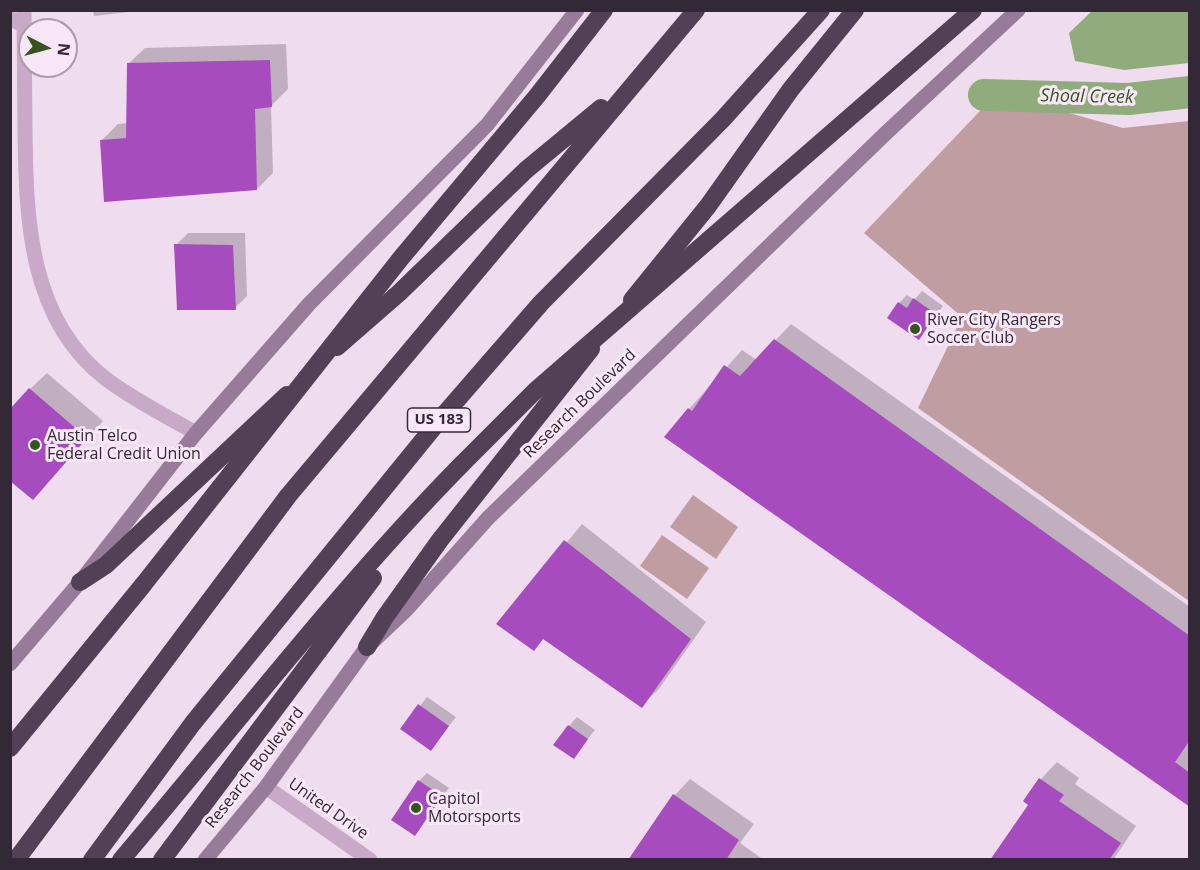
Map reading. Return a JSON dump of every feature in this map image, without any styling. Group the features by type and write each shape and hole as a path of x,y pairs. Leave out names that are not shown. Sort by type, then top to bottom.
{"highway":[{"path":"10,748 143,585 401,258 537,96 604,10"},
{"path":"16,860 288,496 696,10"},
{"name":"US 183","path":"92,860 193,723 442,417 541,303 723,119 821,10"},
{"path":"367,647 385,617 440,540 543,406 708,206 791,89 855,10"},
{"path":"121,860 294,651 420,506 535,391 724,229 973,10"},
{"path":"80,582 106,565 343,342 399,293 526,170 639,76"},
{"path":"162,860 316,652 462,464"}],"main road":[{"path":"10,664 80,582 196,433 309,304 487,125 577,10"},
{"name":"Research Boulevard","path":"205,860 267,787 367,647 407,609 488,518 886,134 1018,10"}],"street":[{"path":"25,78 26,198 29,234 46,294 70,338 105,378 196,433"},
{"name":"United Drive","path":"267,787 370,860"}],"shaded area":[{"path":"1092,11 1189,11 1189,63 1124,70 1075,61 1069,33"},
{"path":"997,93 1123,128 1189,121 1189,601 918,408 962,317 864,233"},
{"path":"693,495 738,527 716,559 670,527"},
{"path":"662,535 709,568 687,599 640,566"}],"building":[{"path":"270,60 272,107 255,109 257,190 104,202 100,140 126,138 127,63"},
{"path":"174,244 233,245 236,310 177,310"},
{"name":"River City Rangers Soccer Club","path":"913,298 936,314 919,340 887,318 898,302 907,308"},
{"path":"774,339 1190,636 1190,740 1175,762 1190,773 1190,807 664,437 688,408 692,411 724,365 740,376"},
{"path":"29,388 87,438 33,500 10,481 10,409"},
{"path":"564,540 691,639 642,708 543,639 534,651 496,624"},
{"path":"418,704 449,726 431,751 400,729"},
{"path":"568,725 588,739 574,759 553,745"},
{"path":"1039,778 1064,795 1059,801 1121,843 1109,860 990,860 1028,805 1023,801"},
{"name":"Capitol Motorsports","path":"418,780 442,796 415,836 391,820"},
{"path":"673,794 739,840 726,860 628,860"}],"waterway":[{"name":"Shoal Creek","path":"984,95 1129,99 1190,92"}],"place":[{"name":"River City Rangers Soccer Club","path":"915,329"},
{"name":"Austin Telco Federal Credit Union","path":"35,445"},
{"name":"Capitol Motorsports","path":"416,808"}]}
